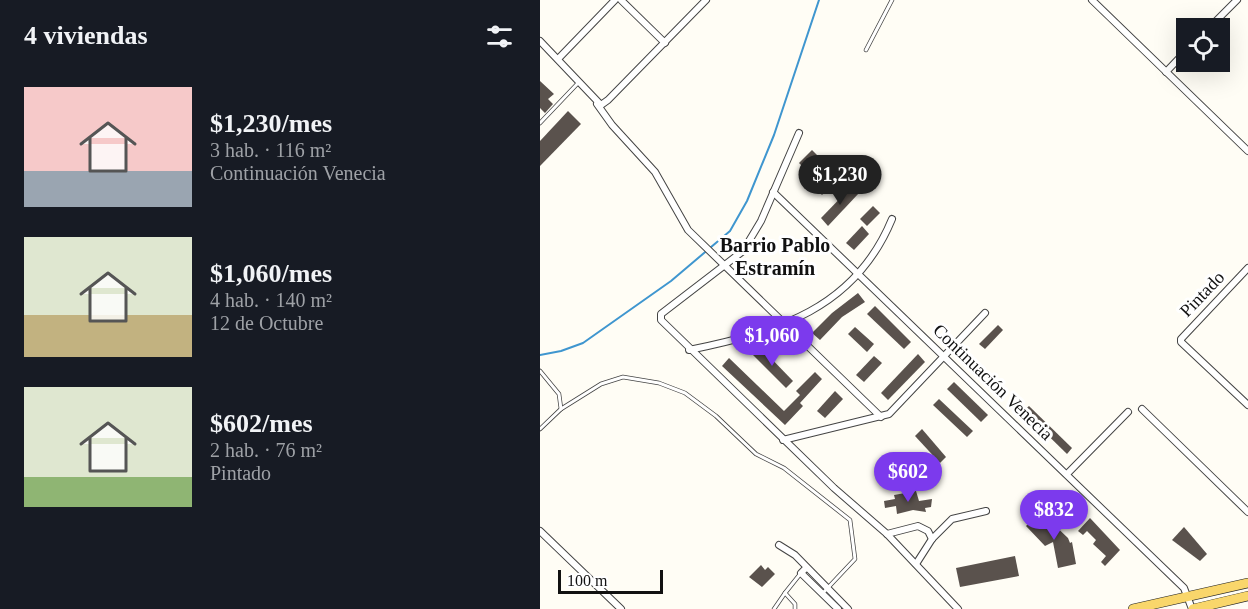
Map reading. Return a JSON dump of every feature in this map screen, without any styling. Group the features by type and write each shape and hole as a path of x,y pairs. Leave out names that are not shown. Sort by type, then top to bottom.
{"main road":[{"path":"1133,609 1248,583"},
{"path":"1193,609 1248,596"}],"street":[{"path":"558,58 615,0"},
{"path":"621,0 664,43"},
{"path":"600,104 706,0"},
{"path":"1092,0 1248,151"},
{"path":"1219,18 1237,0"},
{"path":"540,41 600,104 612,125 655,172 688,230 881,417"},
{"path":"1166,72 1176,62"},
{"path":"799,133 751,239 727,266 660,317 689,350 783,440 887,534 958,609"},
{"name":"Continuación Venecia","path":"774,192 1184,588 1188,597"},
{"path":"689,350 748,337 786,324 826,303 859,274 883,239 892,219"},
{"name":"Pintado","path":"1248,268 1183,335 1181,342 1248,405"},
{"path":"783,440 889,414 985,313"},
{"path":"1142,410 1248,512"},
{"path":"1067,474 1128,412"},
{"path":"916,564 932,538 952,519 986,511"},
{"path":"887,534 918,526 927,531 932,538"},
{"path":"540,531 621,609"},
{"path":"778,545 795,555 803,571 848,609"},
{"path":"825,591 838,609"},
{"path":"1188,597 1193,609"}],"lane":[{"path":"866,50 892,0"},
{"path":"540,123 579,82"},
{"path":"540,371 559,394 561,409"},
{"path":"540,429 561,409 601,384 623,377 659,383 685,393 716,416 756,454 784,468 850,520 855,559 825,591"},
{"path":"774,609 803,571"},
{"path":"785,593 795,604 795,609"}],"building":[{"path":"540,81 554,94 548,99 553,104 545,113 540,108"},
{"path":"568,111 581,124 540,166 540,141"},
{"path":"812,150 819,157 806,170 799,163"},
{"path":"833,168 841,176 822,195 815,188"},
{"path":"852,186 859,193 828,226 821,218"},
{"path":"873,206 880,213 867,226 860,219"},
{"path":"862,226 869,234 854,250 846,243"},
{"path":"858,293 865,302 842,317 820,340 812,333 832,313"},
{"path":"875,306 911,342 904,349 867,314"},
{"path":"998,325 1003,330 985,349 979,344"},
{"path":"855,327 874,344 867,352 848,334"},
{"path":"759,346 793,381 786,388 752,354"},
{"path":"918,354 925,362 888,400 881,393"},
{"path":"874,356 882,363 864,382 856,375"},
{"path":"729,358 784,411 800,395 796,391 815,372 822,379 800,403 803,406 785,425 722,366"},
{"path":"954,382 988,415 981,422 947,389"},
{"path":"835,391 843,399 825,418 817,411"},
{"path":"939,399 973,431 967,437 933,405"},
{"path":"1029,406 1072,448 1067,454 1023,411"},
{"path":"922,429 946,457 940,463 915,436"},
{"path":"916,491 919,501 932,499 931,507 925,508 926,512 913,510 897,514 896,506 885,508 884,501 895,499 894,495"},
{"path":"1034,518 1042,523 1047,518 1068,538 1070,543 1072,542 1076,564 1058,568 1053,542 1045,546 1026,526"},
{"path":"1090,518 1120,550 1105,566 1101,562 1106,556 1093,544 1096,540 1087,531 1083,535 1078,531"},
{"path":"1184,527 1207,554 1200,561 1172,540"},
{"path":"1015,556 1019,576 960,587 956,568"},
{"path":"761,565 765,570 768,567 775,574 762,587 749,577"}],"waterway":[{"path":"540,355 583,343 671,281 730,231 747,201 774,135 819,0"}],"district":[{"name":"Barrio Pablo Estramín","path":"775,256"}]}
